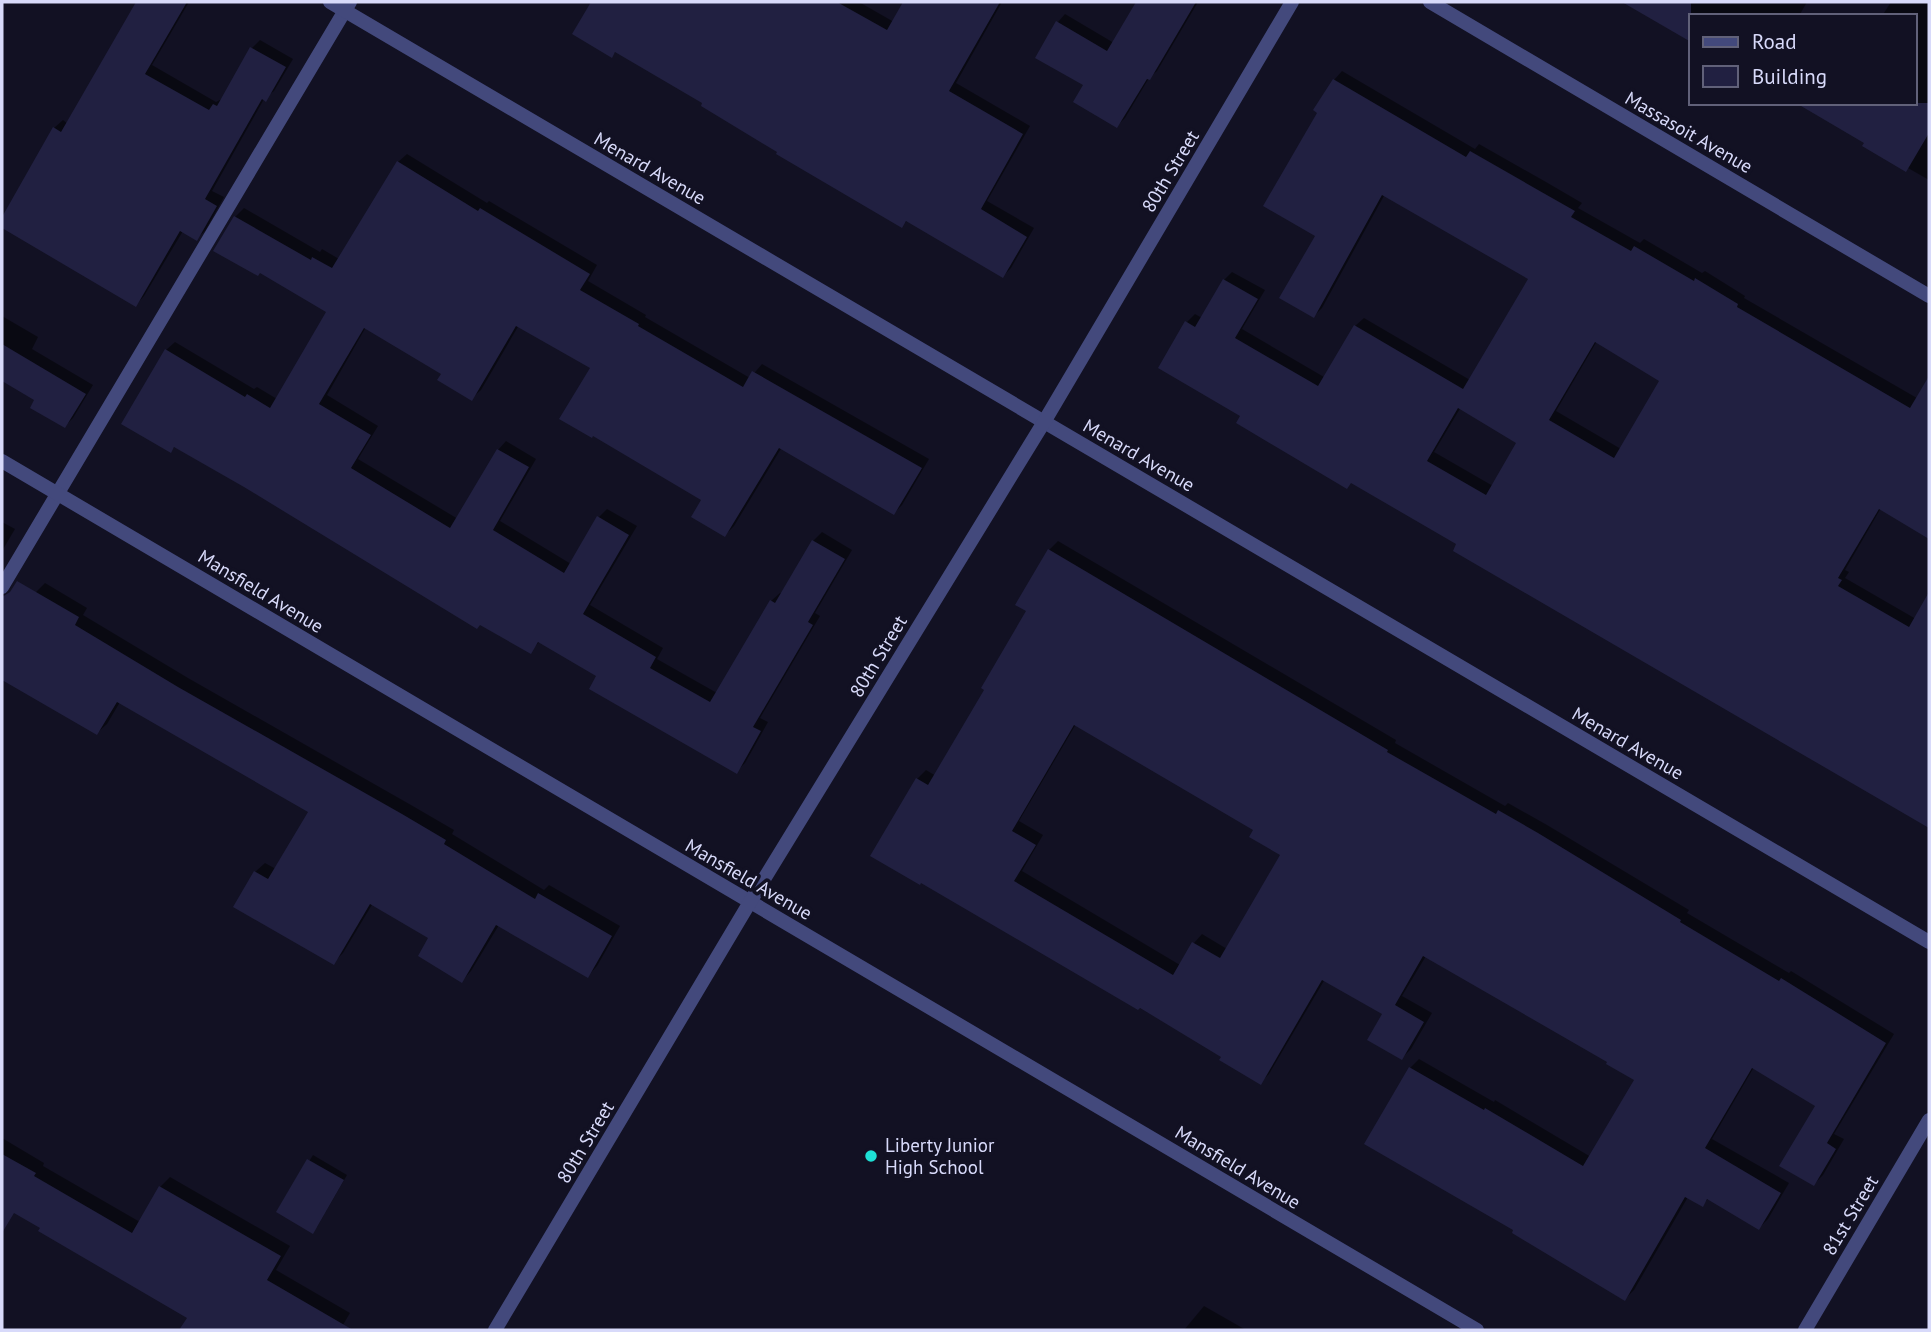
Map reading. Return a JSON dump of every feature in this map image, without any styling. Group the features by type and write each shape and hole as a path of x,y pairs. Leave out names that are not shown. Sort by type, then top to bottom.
{"street":[{"name":"Menard Avenue","path":"330,2 347,6 1044,422 1929,942"},
{"name":"80th Street","path":"495,1330 750,902 1044,422 1292,2"},
{"name":"Massasoit Avenue","path":"1430,2 1929,296"},
{"path":"2,587 347,6"},
{"name":"Mansfield Avenue","path":"2,461 1477,1330"},
{"name":"81st Street","path":"1805,1330 1929,1120"}],"building":[{"path":"136,2 187,2 145,74 209,110 213,104 217,106 250,47 286,67 266,102 262,99 205,199 217,206 197,241 180,231 136,307 2,228 2,217 53,127 61,132"},
{"path":"591,2 837,2 887,30 903,2 1000,2 949,91 1023,134 981,209 1027,237 1003,278 906,221 902,228 776,154 777,152 701,106 702,103 615,52 612,58 572,34"},
{"path":"1136,2 1196,2 1150,80 1147,79 1117,128 1073,102 1083,85 1035,58 1056,21 1107,51"},
{"path":"1622,2 1691,2 1689,41"},
{"path":"1333,79 1466,157 1470,151 1575,211 1571,217 1631,251 1634,246 1694,281 1695,278 1738,304 1737,307 1910,408 1929,376 1929,539 1879,509 1838,578 1842,580 1838,586 1909,627 1929,592 1929,828 1453,551 1456,544 1351,483 1347,489 1236,423 1240,416 1158,368 1185,321 1195,327 1223,279 1258,299 1235,338 1318,386 1354,325 1463,389 1528,279 1382,195 1314,318 1279,298 1315,236 1263,206 1317,113 1313,110","holes":["1595,342 1659,381 1614,458 1549,420","1458,408 1516,443 1486,495 1427,461"]},
{"path":"1929,103 1929,133 1906,172 1862,146 1864,143 1799,105"},
{"path":"397,161 478,211 480,208 590,274 580,290 639,324 638,326 743,387 752,371 922,468 894,515 779,448 725,537 691,517 701,500 559,419 590,368 516,326 472,401 437,380 441,374 364,328 319,404 371,435 351,468 450,528 497,449 529,467 493,530 564,573 597,516 629,535 583,614 656,657 650,668 710,702 770,600 775,603 812,540 845,559 808,622 813,625 753,727 761,731 737,774 589,689 596,676 538,642 531,654 480,625 477,629 244,487 174,447 171,453 121,424 165,349 245,397 247,394 270,408 326,312 260,273 258,276 213,251 234,216 311,260 312,257 332,268"},
{"path":"2,344 86,394 65,428 30,408 34,400 2,381"},
{"path":"1048,549 1388,750 1387,752 1496,814 1498,810 1538,833 1681,920 1680,922 1779,981 1781,978 1886,1043 1827,1143 1836,1149 1814,1186 1779,1166 1815,1106 1752,1068 1705,1148 1781,1193 1759,1230 1707,1199 1703,1207 1685,1197 1625,1301 1512,1233 1513,1230 1364,1144 1409,1067 1583,1166 1634,1080 1606,1064 1607,1062 1423,956 1395,1005 1424,1022 1402,1060 1367,1040 1382,1014 1322,980 1261,1085 1219,1060 1221,1057 1140,1008 1138,1010 870,856 916,778 928,785 984,690 981,688 1026,611 1015,605","holes":["1074,725 1253,830 1249,837 1280,855 1220,958 1192,942 1173,975 1014,881 1036,845 1012,831"]},
{"path":"17,581 79,617 75,625 178,687 446,840 444,844 535,899 538,893 612,936 588,978 496,925 462,983 418,956 428,938 370,904 334,965 233,907 254,871 268,879 308,812 117,702 97,735 2,680 2,597 10,592"},
{"path":"2,1154 36,1173 34,1176 132,1233 159,1186 281,1256 267,1280 353,1330 179,1330 187,1318 38,1231 40,1228 14,1213 2,1233"},
{"path":"307,1159 344,1180 313,1234 276,1212"}],"place":[{"name":"Liberty Junior High School","path":"871,1156"}]}
